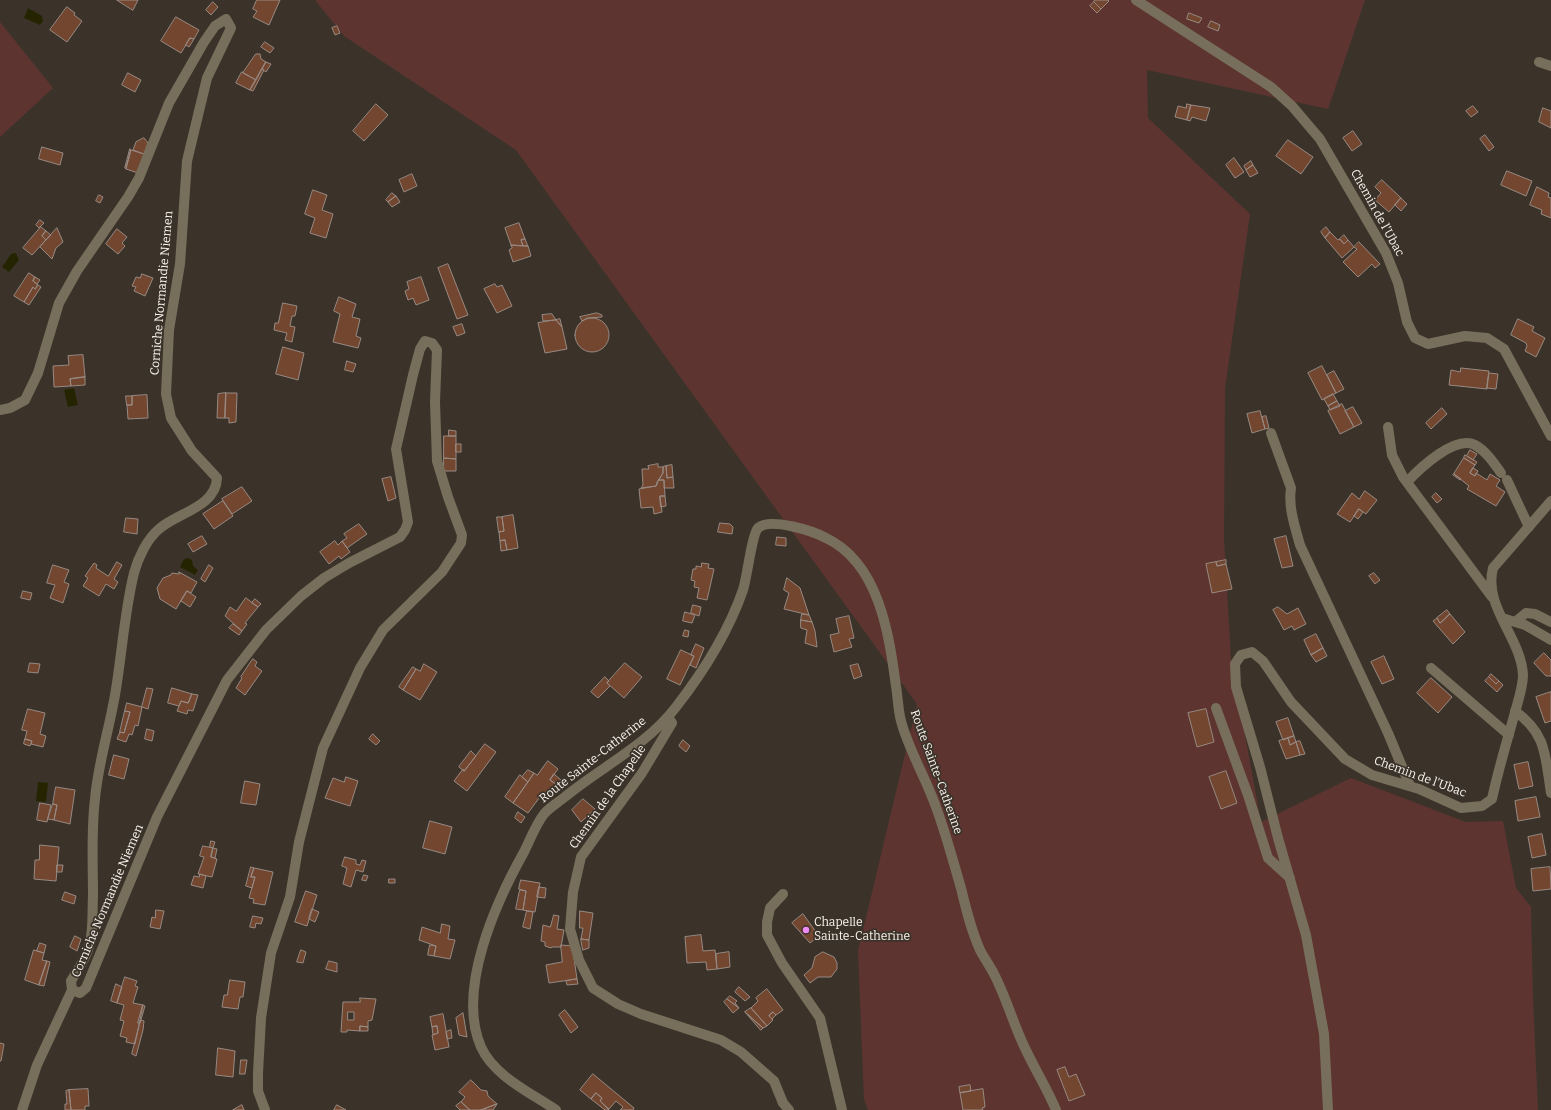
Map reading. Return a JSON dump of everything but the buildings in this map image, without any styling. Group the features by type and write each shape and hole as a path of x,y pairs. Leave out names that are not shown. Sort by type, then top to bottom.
{"street":[{"name":"Chemin de l'Ubac","path":"1136,0 1271,87 1292,106 1320,140 1386,253 1398,283 1406,322 1414,338 1428,344 1465,336 1487,338 1504,349 1551,436"},
{"name":"Corniche Normandie Niemen","path":"0,410 10,408 25,400 38,373 59,303 77,271 128,197 139,178 169,103 204,42 215,26 226,19 231,28 207,78 187,161 180,264 169,330 166,394 172,418 192,451 217,478 217,487 212,495 194,509 168,522 158,530 145,547 134,572 122,636 115,695 98,774 95,800 92,930 86,954 70,981 72,990 80,993 86,988 157,817 227,680 266,630 301,596 324,578 349,563 400,537 405,530 408,522 396,449 420,349 425,341 432,343 437,350 435,402 437,462 462,535 462,543 442,572 383,630 360,668 324,748 299,842 290,897 271,954 261,1018 258,1073 258,1091 265,1110"},
{"path":"1539,62 1551,66"},
{"path":"1388,427 1392,455 1407,482 1493,599"},
{"path":"1271,433 1291,488 1290,498 1294,523 1300,545 1388,733 1410,786"},
{"path":"1407,482 1420,468 1452,446 1462,442 1474,445 1489,458 1504,476 1529,527"},
{"name":"Chemin de l'Ubac","path":"1328,1110 1324,1034 1306,935 1260,767 1236,687 1235,664 1241,655 1252,652 1263,662 1291,702 1345,759 1372,775 1410,786 1461,808 1482,806 1492,799 1523,675 1519,657 1493,599 1490,580 1493,568 1551,501"},
{"name":"Route Sainte-Catherine","path":"556,1110 506,1078 482,1050 472,1017 475,980 486,935 506,884 544,815 579,786 637,746 668,717 701,675 728,623 743,588 750,562 754,535 758,528 765,525 794,526 830,539 847,552 864,573 881,610 896,686 900,718 929,788 946,836 970,922 978,943 995,975 1026,1050 1049,1093 1056,1110"},
{"path":"1515,622 1526,613 1535,614 1551,622"},
{"path":"1502,618 1525,624 1551,640"},
{"path":"1431,668 1509,735"},
{"path":"1216,708 1248,796 1268,858 1290,878"},
{"path":"1515,711 1528,720 1540,736 1551,793"},
{"name":"Chemin de la Chapelle","path":"668,717 672,723 642,773 581,857 574,892 570,929 579,960 593,988 618,1004 641,1014 721,1040 741,1052 774,1081 783,1103 789,1110"},
{"path":"783,894 770,908 767,922 767,935 782,963 820,1018 842,1110"},
{"path":"22,1110 37,1065 72,990"}],"shaded area":[{"path":"315,0 1365,0 1328,109 1147,70 1148,118 1250,214 1225,388 1224,539 1231,659 1261,822 1351,778 1466,822 1503,821 1516,888 1531,907 1538,1110 868,1110 864,1099 858,951 917,704 516,150 344,36"},
{"path":"28,8 42,16 43,21 40,25 24,18"},
{"path":"0,22 53,88 0,137"},
{"path":"16,253 19,260 9,272 2,267 11,254"},
{"path":"74,388 78,405 68,407 64,390"},
{"path":"188,558 192,560 193,566 198,570 195,575 180,567 184,559"},
{"path":"38,782 48,783 46,802 36,801"}],"place":[{"name":"Chapelle Sainte-Catherine","path":"806,930"}]}
